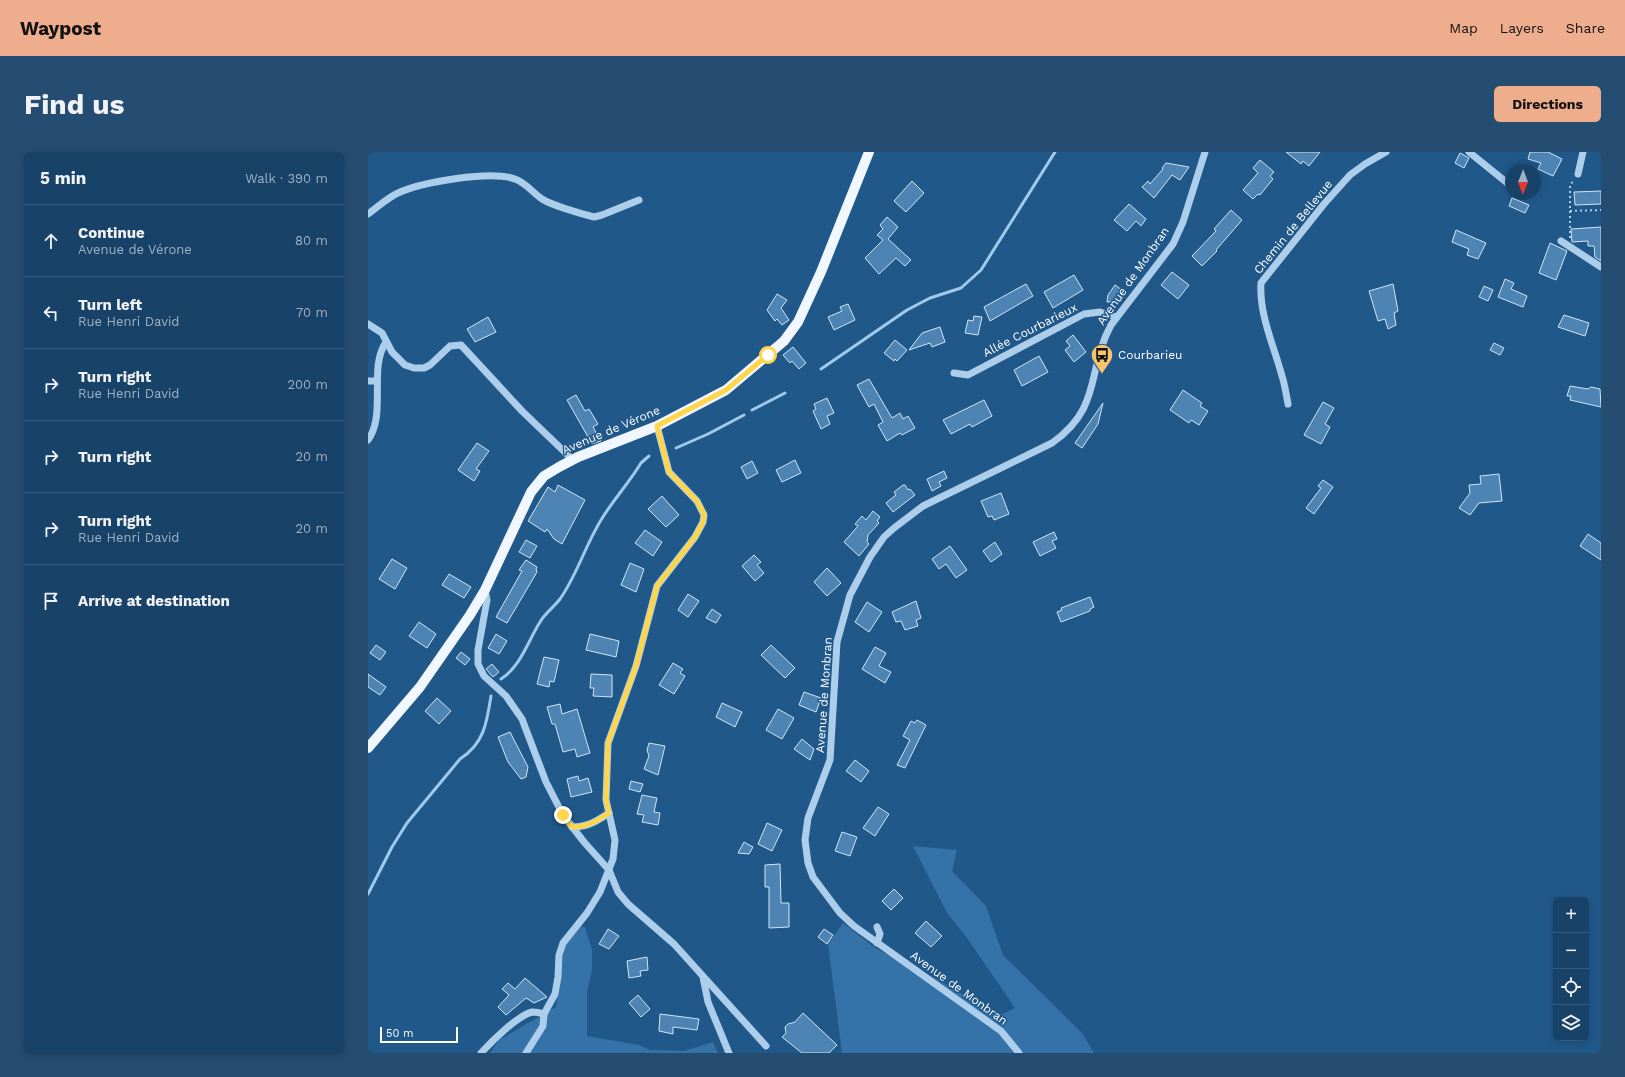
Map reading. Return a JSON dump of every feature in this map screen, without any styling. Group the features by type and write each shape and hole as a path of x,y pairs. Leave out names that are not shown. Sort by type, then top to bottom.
{"main road":[{"name":"Avenue de Vérone","path":"368,748 420,687 485,590 531,492 544,476 572,460 657,426 734,385 784,341 798,322 821,272 869,152"}],"street":[{"name":"Avenue de Monbran","path":"1019,1053 1001,1032 877,942 840,913 813,877 808,863 805,840 808,818 830,760 837,642 850,595 870,557 884,537 923,506 1052,442 1067,430 1080,415 1087,404 1102,341 1116,317 1173,244 1183,222 1206,152"},
{"name":"Chemin de Bellevue","path":"1288,404 1283,377 1270,338 1260,294 1261,283 1324,204 1350,175 1386,152"},
{"path":"1469,152 1505,181"},
{"path":"1578,174 1582,152"},
{"path":"368,214 387,199 399,192 426,184 491,175 514,179 528,186 543,200 594,217 639,200"},
{"path":"1564,242 1601,267"},
{"name":"Allée Courbarieux","path":"954,373 968,374 1084,314 1100,312 1116,317"},
{"path":"368,324 382,333 392,352 405,365 414,368 424,368 430,365 450,346 461,345 471,354 522,412 572,460"},
{"path":"368,440 373,432 376,381 381,348 386,342"},
{"path":"368,381 376,381"},
{"path":"526,1053 543,1026 544,1014 555,994 558,977 559,955 563,943 596,901 605,885 613,859 615,840 606,800 608,743 636,666 657,586 695,537 703,522 704,514 697,501 669,472 657,426"},
{"path":"485,590 487,600 478,650 478,664 484,676 497,687 515,708 522,719 546,782 563,815 609,870 618,892 628,904 674,944 766,1046"},
{"path":"572,827 583,827 594,823 609,813"},
{"path":"877,927 880,934 877,942"},
{"path":"702,975 708,1002 728,1053"},
{"path":"481,1053 499,1034 532,1012 544,1014"}],"path":[{"path":"1564,242 1570,240 1570,185 1578,174"},
{"path":"1570,211 1601,210"}],"shaded area":[{"path":"913,846 957,850 952,871 986,906 1003,955 1082,1033 1094,1053 842,1053 828,944 843,923 875,948 940,981 998,1016 1015,1008 967,938 947,913"},
{"path":"580,927 585,927 592,950 592,969 587,992 587,1036 639,1045 650,1050 684,1051 713,1042 718,1053 490,1053 499,1040 556,1007 564,948 567,940"}],"building":[{"path":"1286,152 1320,152 1309,166 1303,161 1301,164"},
{"path":"1530,152 1548,152 1562,159 1553,176 1541,170 1541,163 1528,159"},
{"path":"1460,153 1469,158 1464,168 1455,163"},
{"path":"1260,160 1274,172 1270,176 1273,179 1260,195 1258,194 1253,199 1243,190 1258,173 1253,168"},
{"path":"1166,163 1189,167 1180,180 1172,175 1154,198 1142,187 1148,181 1150,184 1163,169 1162,168"},
{"path":"912,181 924,193 906,212 894,201"},
{"path":"1601,191 1601,204 1575,205 1574,192"},
{"path":"1511,200 1517,200 1529,205 1525,213 1509,206"},
{"path":"1129,204 1146,219 1141,226 1136,221 1127,231 1114,220"},
{"path":"1231,210 1242,220 1216,250 1217,251 1202,266 1192,256 1216,231 1214,229"},
{"path":"887,217 898,227 888,239 911,260 905,266 896,258 879,274 865,258 883,240 877,235 883,229 880,225"},
{"path":"1601,227 1601,261 1595,257 1594,246 1588,246 1588,241 1572,242 1571,229"},
{"path":"1456,230 1486,243 1478,259 1467,255 1469,249 1452,242"},
{"path":"1550,243 1567,251 1556,280 1539,273"},
{"path":"1172,272 1189,285 1178,299 1161,285"},
{"path":"1074,275 1083,290 1053,308 1044,292"},
{"path":"1505,279 1514,283 1511,289 1527,296 1523,307 1498,297"},
{"path":"1026,284 1033,296 990,321 984,307"},
{"path":"1393,284 1398,311 1394,313 1396,325 1388,329 1385,319 1378,321 1369,291"},
{"path":"1115,285 1126,293 1119,301 1107,302 1108,295"},
{"path":"1484,286 1493,290 1488,301 1479,297"},
{"path":"777,294 787,300 781,308 789,320 782,325 777,319 775,321 767,310"},
{"path":"848,304 855,320 834,330 828,317 842,311 840,307"},
{"path":"1564,315 1589,323 1585,336 1558,327"},
{"path":"974,316 982,317 978,335 965,333 968,320 973,321"},
{"path":"488,317 496,332 475,342 467,329"},
{"path":"940,327 945,342 932,347 930,343 909,350 922,333"},
{"path":"1073,335 1086,352 1074,362 1065,350 1070,346 1066,341"},
{"path":"895,340 907,350 897,361 895,359 894,361 884,353"},
{"path":"1494,343 1504,348 1500,355 1490,350"},
{"path":"793,347 806,363 799,369 792,361 790,363 783,355"},
{"path":"1039,356 1048,372 1022,386 1014,370"},
{"path":"869,379 892,418 900,413 903,419 908,416 915,428 902,435 900,433 887,441 878,425 883,422 874,404 869,407 857,385"},
{"path":"1570,386 1600,389 1601,407 1570,400 1571,396 1567,396"},
{"path":"1183,390 1202,403 1200,406 1208,411 1199,425 1191,420 1189,423 1170,410"},
{"path":"576,395 585,411 589,409 598,424 593,427 601,441 592,444 567,400"},
{"path":"827,398 834,413 827,416 830,424 821,429 813,411 816,409 814,404"},
{"path":"984,400 992,416 972,427 970,424 951,434 943,420"},
{"path":"1323,402 1334,408 1325,424 1330,427 1321,444 1304,435"},
{"path":"1103,403 1098,424 1082,448 1075,443"},
{"path":"477,443 489,451 476,469 480,471 474,481 458,470"},
{"path":"795,460 801,473 782,482 776,470"},
{"path":"752,461 758,473 747,479 741,467"},
{"path":"944,471 947,478 939,482 941,486 932,491 927,479"},
{"path":"1499,474 1502,501 1479,503 1470,515 1459,508 1470,493 1469,485 1481,484 1480,476"},
{"path":"1323,480 1333,487 1314,514 1306,508 1321,488 1318,486"},
{"path":"558,485 585,500 562,544 554,539 547,529 545,532 528,521 548,487 555,492"},
{"path":"905,485 908,490 910,489 915,495 893,512 886,503 896,495 894,492"},
{"path":"1001,493 1009,514 994,520 992,516 988,517 981,501"},
{"path":"662,496 679,515 666,527 648,509"},
{"path":"873,511 880,517 877,521 879,523 868,535 867,542 869,544 859,556 844,542 858,526 855,524 862,516 866,520"},
{"path":"645,530 662,542 653,556 635,543"},
{"path":"1054,532 1057,539 1052,541 1056,548 1040,556 1033,542"},
{"path":"1588,534 1601,543 1601,560 1580,546"},
{"path":"526,540 537,546 530,558 519,552"},
{"path":"995,542 1002,554 991,562 983,551"},
{"path":"950,546 967,570 956,578 946,564 939,569 932,559"},
{"path":"754,555 761,562 757,565 764,573 755,581 742,566"},
{"path":"392,559 407,568 395,589 379,579"},
{"path":"526,560 537,567 537,572 507,623 496,617 522,571 519,570"},
{"path":"630,563 644,569 636,592 621,585"},
{"path":"827,568 841,583 827,596 814,582"},
{"path":"449,574 471,587 464,598 442,585"},
{"path":"688,594 699,601 688,617 678,610"},
{"path":"1090,597 1094,607 1090,609 1090,611 1061,622 1057,612 1062,610 1061,608"},
{"path":"916,601 921,618 916,620 918,626 905,630 901,621 896,622 892,612"},
{"path":"867,602 882,612 869,632 855,622"},
{"path":"712,609 721,615 716,623 706,618"},
{"path":"419,622 436,634 427,648 409,636"},
{"path":"496,634 507,641 499,654 488,648"},
{"path":"590,634 619,641 616,657 586,650"},
{"path":"376,645 386,652 380,660 370,653"},
{"path":"771,645 795,668 785,678 761,655"},
{"path":"875,647 886,653 879,666 891,672 885,683 862,669"},
{"path":"461,652 470,659 465,665 456,658"},
{"path":"544,657 559,660 554,682 550,681 549,687 537,684"},
{"path":"673,663 683,669 680,673 685,676 674,694 659,685"},
{"path":"492,664 499,672 493,677 486,669"},
{"path":"368,674 386,687 380,695 368,687"},
{"path":"591,674 612,675 612,697 593,696 594,688 590,688"},
{"path":"804,692 821,698 816,712 799,705"},
{"path":"437,698 451,711 439,724 425,711"},
{"path":"722,703 742,712 735,727 716,717"},
{"path":"560,704 562,714 577,709 590,753 577,757 575,749 563,752 555,724 552,724 547,707"},
{"path":"778,709 794,718 782,739 766,730"},
{"path":"917,720 926,725 905,768 897,765 910,740 903,736 911,721 915,723"},
{"path":"510,732 528,767 526,777 521,779 508,762 498,737"},
{"path":"802,739 814,749 810,760 794,749"},
{"path":"649,743 665,746 658,775 644,769 649,756 647,750"},
{"path":"855,760 869,771 861,782 846,771"},
{"path":"578,776 579,781 588,778 592,792 571,797 567,779"},
{"path":"631,781 643,784 640,792 629,789"},
{"path":"642,795 657,798 654,812 660,813 658,825 642,822 644,815 637,814"},
{"path":"878,807 889,814 875,836 863,828"},
{"path":"767,823 782,830 772,851 758,844"},
{"path":"842,832 857,837 850,856 835,851"},
{"path":"744,842 753,847 749,854 738,853"},
{"path":"780,864 781,903 789,903 789,927 769,928 769,887 765,887 765,865"},
{"path":"894,889 903,898 891,910 882,901"},
{"path":"926,921 942,936 931,947 915,933"},
{"path":"608,929 619,936 609,949 599,944"},
{"path":"824,929 833,935 827,944 818,937"},
{"path":"647,957 648,970 640,971 641,976 629,978 627,961"},
{"path":"525,978 547,997 534,1003 526,998 506,1015 498,1007 509,995 502,989 508,983 515,989"},
{"path":"638,995 650,1009 641,1017 629,1003"},
{"path":"803,1013 837,1045 829,1053 802,1053 782,1037 786,1033 785,1027 788,1024 795,1022"},
{"path":"660,1014 699,1019 697,1030 673,1027 673,1034 659,1031"}],"waterway":[{"path":"821,369 907,310 930,298 961,288 981,270 1055,152"},
{"path":"752,410 785,393"},
{"path":"676,448 708,434 744,415"},
{"path":"501,679 514,667 524,653 542,619 566,590 601,520 641,463 649,456"},
{"path":"368,894 392,847 407,823 460,759 468,753 479,739 486,723 491,696"}],"place":[{"name":"Courbarieu","path":"1102,374"}],"route":[{"path":"563,815 572,827 583,827 594,823 609,813 606,800 608,743 636,666 657,586 695,537 703,522 704,514 697,501 669,472 657,426 734,385 768,355"}]}
